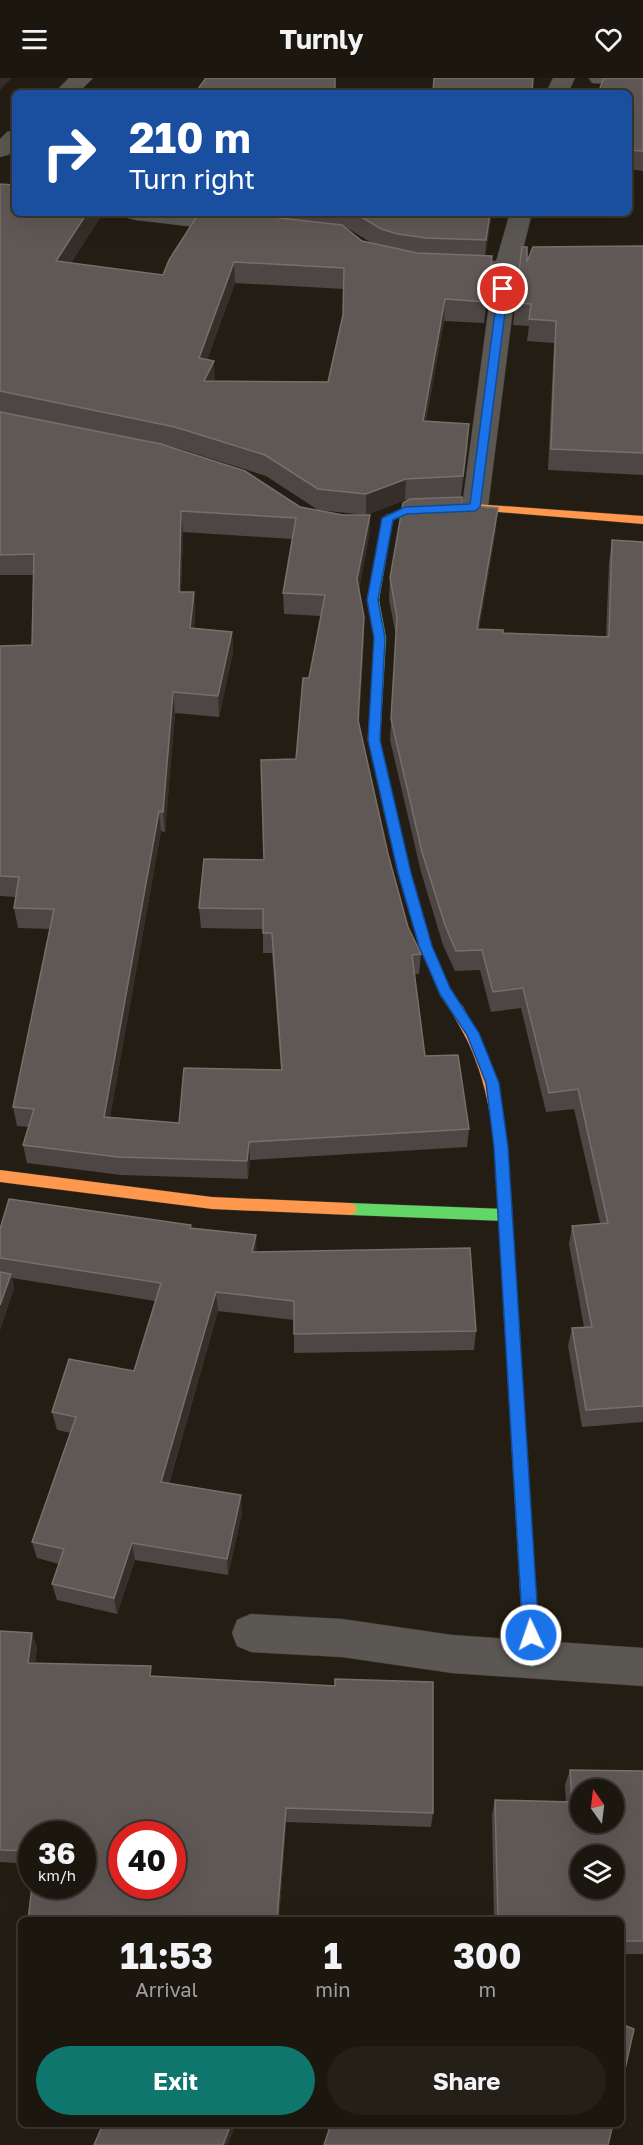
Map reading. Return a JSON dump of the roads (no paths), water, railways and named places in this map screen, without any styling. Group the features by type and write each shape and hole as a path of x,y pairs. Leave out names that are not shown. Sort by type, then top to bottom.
{"street":[{"path":"68,90 82,78"},
{"path":"600,78 643,80"},
{"path":"0,150 12,140"},
{"path":"161,216 254,227"},
{"path":"475,507 506,269 520,216"},
{"path":"422,264 506,269"},
{"path":"440,509 475,507 643,520"},
{"path":"369,526 405,511"},
{"path":"387,518 373,600 380,638 374,740 404,873 425,946 445,991 473,1033 492,1083 501,1147 532,1659"},
{"path":"0,1176 212,1203 505,1215"},
{"path":"251,1633 342,1638 452,1654 643,1667"}]}
